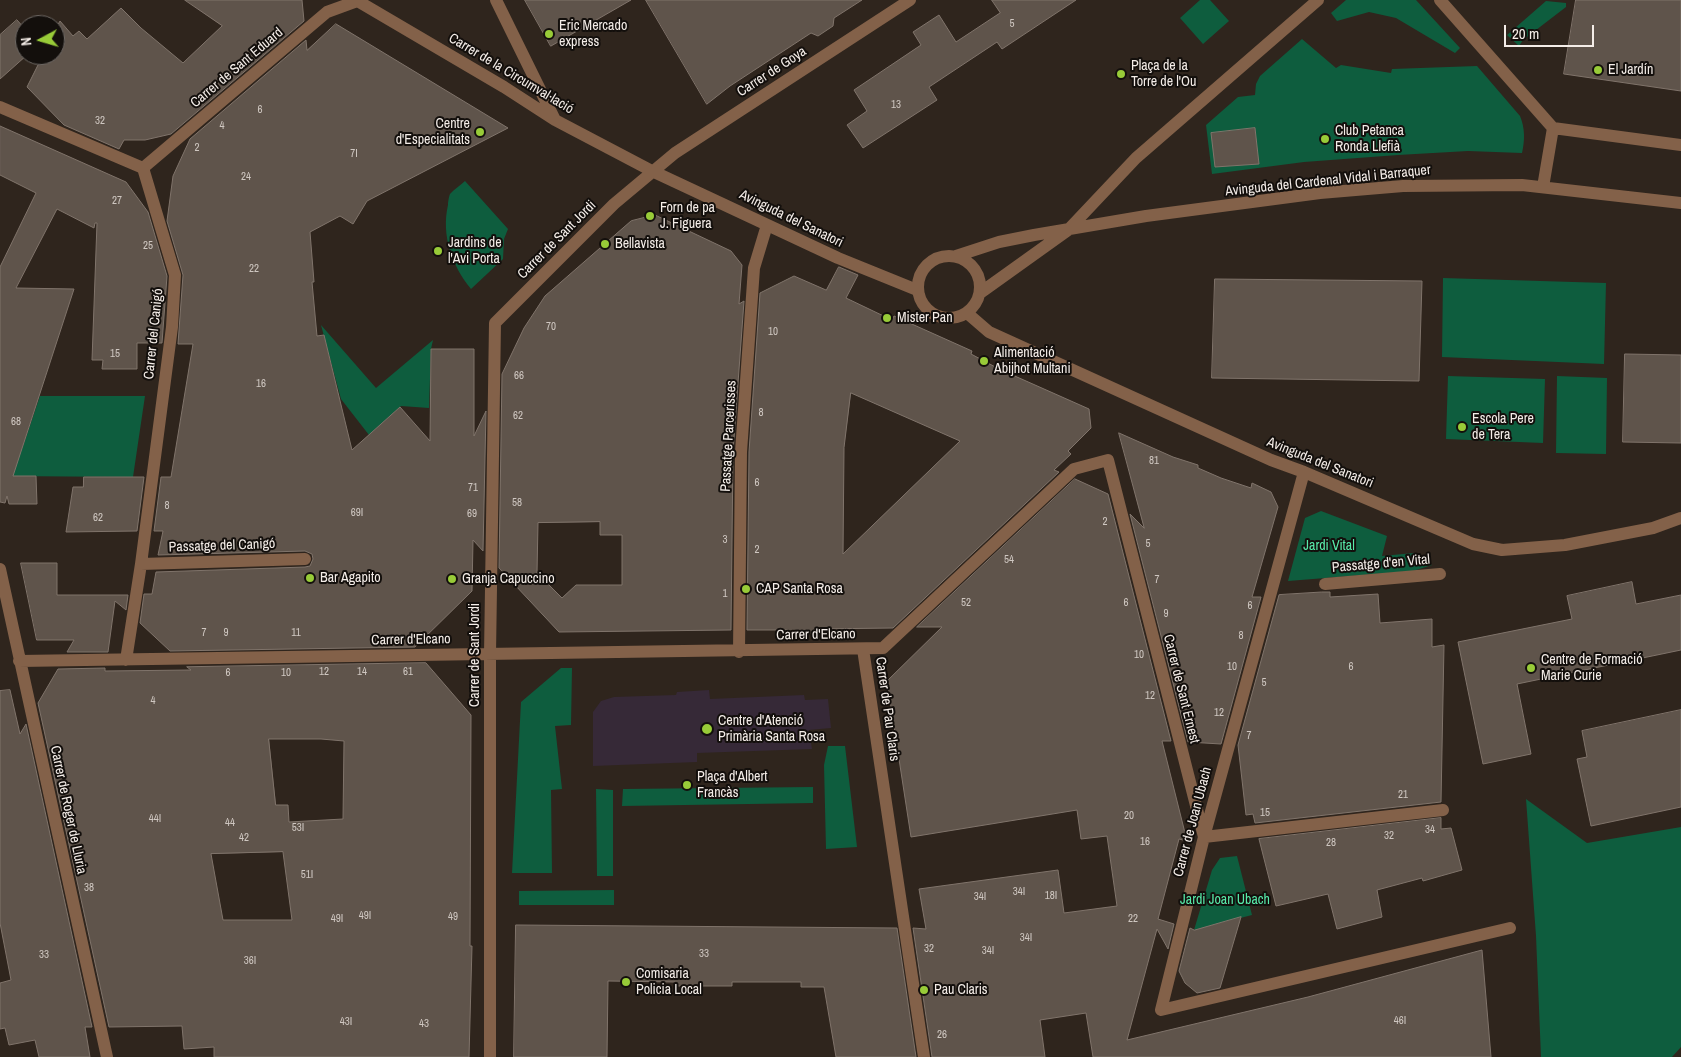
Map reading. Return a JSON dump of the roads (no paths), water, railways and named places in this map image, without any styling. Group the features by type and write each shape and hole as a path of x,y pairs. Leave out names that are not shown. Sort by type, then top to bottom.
{"street":[{"name":"Carrer de la Circumval·lació","path":"357,0 504,87 555,120 652,170"},
{"name":"Carrer de Sant Eduard","path":"143,168 327,12 357,0"},
{"path":"496,0 555,120"},
{"name":"Carrer de Goya","path":"652,170 687,145 910,0"},
{"path":"1068,230 1136,158 1318,0"},
{"path":"1440,0 1553,128 1681,145"},
{"path":"0,107 143,168"},
{"path":"1543,187 1553,128"},
{"name":"Carrer del Canigó","path":"126,660 141,564 172,327 175,276 143,168"},
{"name":"Avinguda del Sanatori","path":"652,170 838,258 918,290"},
{"name":"Carrer de Sant Jordi","path":"490,1057 490,654 495,323 614,204 652,170"},
{"name":"Avinguda del Cardenal Vidal i Barraquer","path":"956,256 999,242 1034,234 1146,216 1243,203 1403,186 1493,184 1543,187 1681,204"},
{"name":"Passatge Parcerisses","path":"739,652 742,432 754,268 767,225"},
{"name":"Avinguda del Cardenal Vidal i Barraquer","path":"980,293 1068,230"},
{"path":"939,256 956,256 967,261 975,269 980,280 980,293 973,308 967,313 958,317 948,318 937,316 928,310 921,301 918,281 924,266 939,256"},
{"name":"Avinguda del Sanatori","path":"967,313 989,332 1271,460 1304,472 1473,544 1502,550 1565,545 1653,528 1681,518"},
{"name":"Carrer de Pau Claris","path":"924,1057 863,649 884,648 1074,469 1108,460"},
{"name":"Carrer de Sant Ernest","path":"1108,460 1204,837"},
{"name":"Carrer de Joan Ubach","path":"1304,472 1204,837 1161,1010 1510,928"},
{"name":"Passatge del Canigó","path":"141,564 304,559"},
{"name":"Carrer de Roger de Lluria","path":"0,569 107,1057"},
{"name":"Passatge d'en Vital","path":"1325,584 1440,574"},
{"name":"Carrer d'Elcano","path":"19,661 863,649"},
{"path":"1204,837 1443,810"}],"place":[{"name":"Eric Mercado express","path":"549,34"},
{"name":"El Jardín","path":"1598,70"},
{"name":"Plaça de la Torre de l'Ou","path":"1121,74"},
{"name":"Centre d'Especialitats","path":"480,132"},
{"name":"Club Petanca Ronda Llefià","path":"1325,139"},
{"name":"Forn de pa J. Figuera","path":"650,216"},
{"name":"Bellavista","path":"605,244"},
{"name":"Jardins de l'Avi Porta","path":"438,251"},
{"name":"Mister Pan","path":"887,318"},
{"name":"Alimentació Abijhot Multani","path":"984,361"},
{"name":"Escola Pere de Tera","path":"1462,427"},
{"name":"Bar Agapito","path":"310,578"},
{"name":"Granja Capuccino","path":"452,579"},
{"name":"CAP Santa Rosa","path":"746,589"},
{"name":"Centre de Formació Marie Curie","path":"1531,668"},
{"name":"Centre d'Atenció Primària Santa Rosa","path":"707,729"},
{"name":"Plaça d'Albert Francàs","path":"687,785"},
{"name":"Comisaria Policia Local","path":"626,982"},
{"name":"Pau Claris","path":"924,990"}],"park label":[{"name":"Jardi Vital","path":"1329,546"},
{"name":"Jardi Joan Ubach","path":"1225,900"}]}
